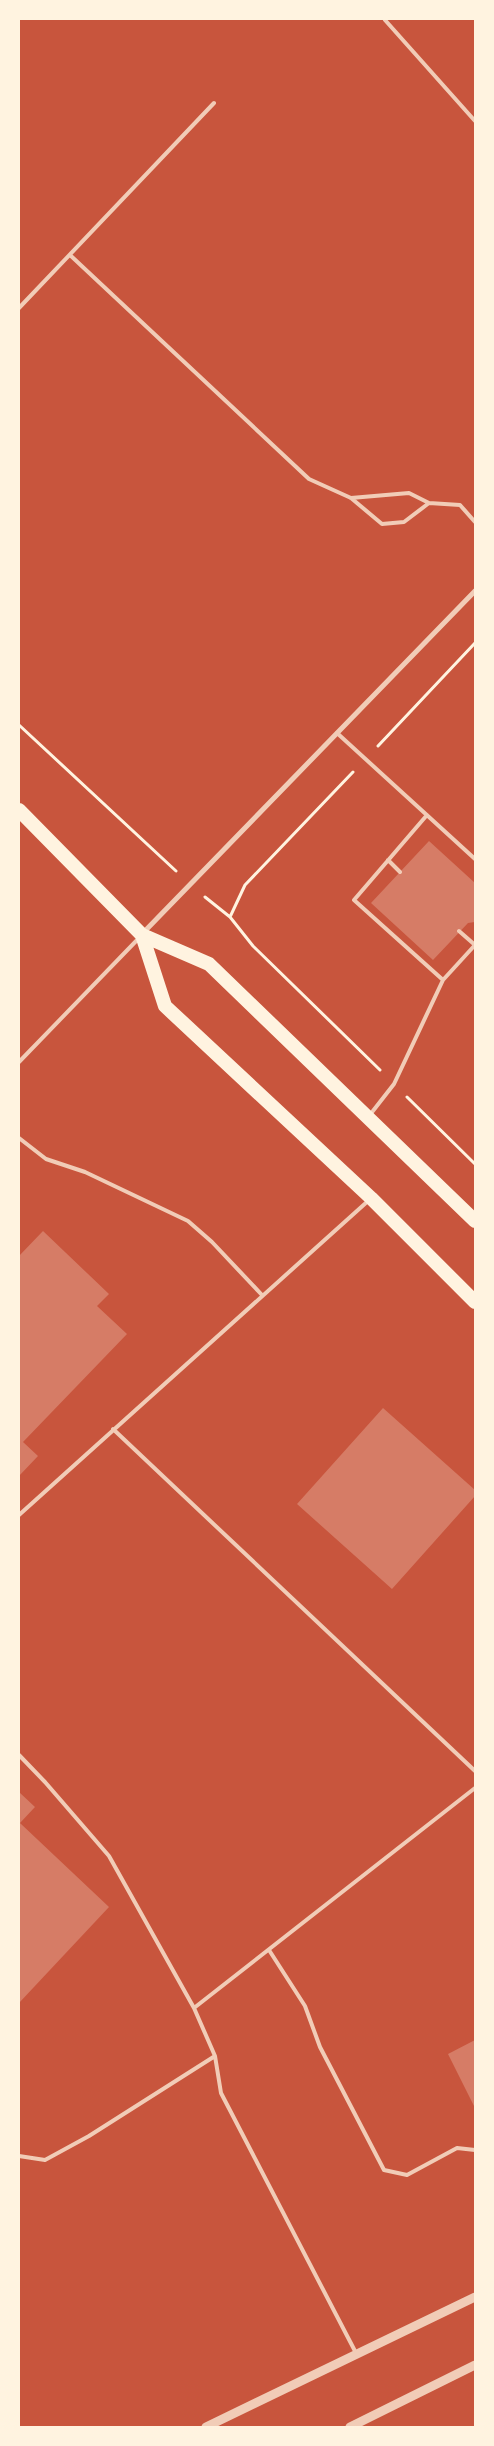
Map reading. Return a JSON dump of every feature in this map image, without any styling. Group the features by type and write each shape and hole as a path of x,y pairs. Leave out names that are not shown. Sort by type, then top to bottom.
{"highway":[{"path":"19,810 142,935 209,964 369,1116 475,1221"},
{"path":"142,935 165,1006 371,1198 475,1302"}],"street":[{"path":"142,935 475,591"},
{"path":"206,2427 475,2296"},
{"path":"350,2427 475,2365"}],"lane":[{"path":"385,20 475,121"},
{"path":"19,308 214,103"},
{"path":"70,255 309,479 351,498 382,524 404,522 429,503"},
{"path":"351,498 408,493 429,503 460,505 475,522"},
{"path":"337,733 475,859"},
{"path":"427,815 354,900 442,980"},
{"path":"388,860 400,872"},
{"path":"369,1116 394,1084 442,980 475,945 459,931"},
{"path":"19,1062 142,935"},
{"path":"19,1138 46,1159 85,1172 188,1221 212,1242 262,1295"},
{"path":"19,1515 371,1198"},
{"path":"113,1429 475,1770"},
{"path":"19,1755 109,1856 194,2008 215,2056 221,2094 357,2354"},
{"path":"194,2008 475,1788"},
{"path":"270,1950 305,2006 320,2047 384,2170 407,2175 457,2148 475,2150"},
{"path":"19,2156 44,2160 89,2136 215,2056"}],"path":[{"path":"230,917 254,946 333,1021 475,1164"}],"building":[{"path":"429,841 475,883 475,922 468,923 433,960 371,903"},
{"path":"43,1231 109,1294 97,1306 127,1334 23,1442 38,1456 19,1476 19,1256"},
{"path":"383,1408 475,1490 475,1496 392,1589 297,1504"},
{"path":"19,1792 35,1807 20,1823 109,1907 19,2003"},
{"path":"475,2040 475,2108 448,2054"}]}
